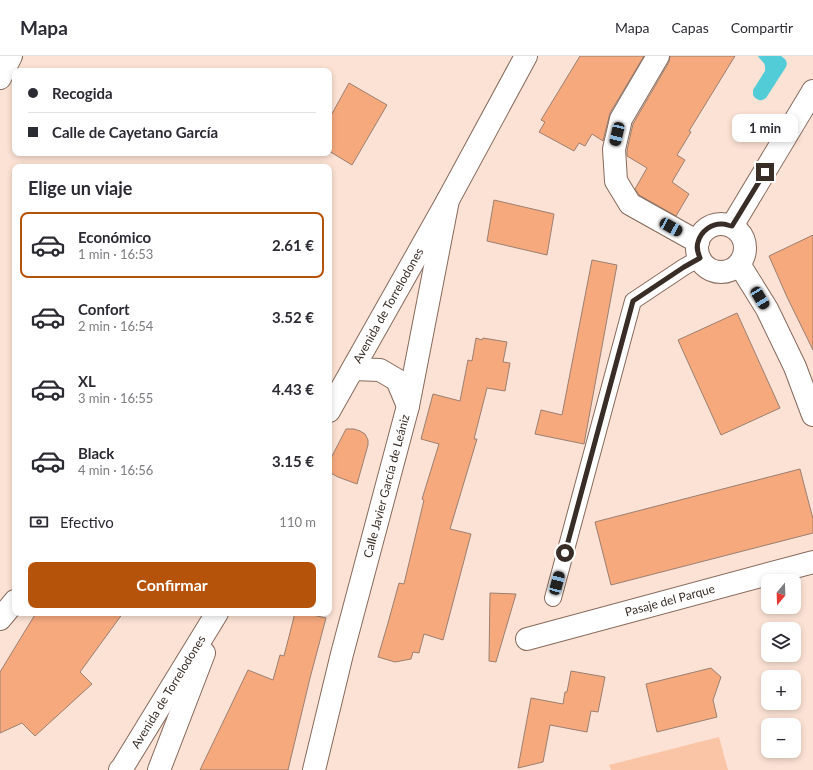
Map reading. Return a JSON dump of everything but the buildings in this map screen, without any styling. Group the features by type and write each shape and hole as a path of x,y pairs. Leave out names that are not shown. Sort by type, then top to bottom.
{"street":[{"path":"0,78 11,56"},
{"name":"Avenida de Torrelodones","path":"332,406 448,200 526,56"},
{"path":"658,56 621,119 614,149 616,180 630,204 699,250 707,267 718,271 729,270 739,264 744,254 745,246 743,238 739,232 732,226 722,224 711,226 703,232 699,250"},
{"path":"732,226 813,91"},
{"name":"Calle Javier García de Leániz","path":"314,770 342,654 408,406 448,200"},
{"path":"739,264 770,316 795,367 813,415"},
{"path":"353,369 380,370 397,380 408,406"},
{"name":"Pasaje del Parque","path":"527,639 813,562"},
{"path":"0,619 12,605"},
{"name":"Avenida de Torrelodones","path":"120,770 216,616"},
{"path":"160,770 217,616"}],"lane":[{"path":"553,598 633,301 684,267 699,250"}],"shaded area":[{"path":"719,737 728,770 611,770 609,765"}],"water":[{"path":"758,56 781,56 787,62 786,67 766,98 760,100 753,95 753,90 765,71 764,63"}],"route":[{"path":"565,553 633,301 700,258 697,250 698,242 703,232 711,226 722,224 732,226 765,172"}]}
